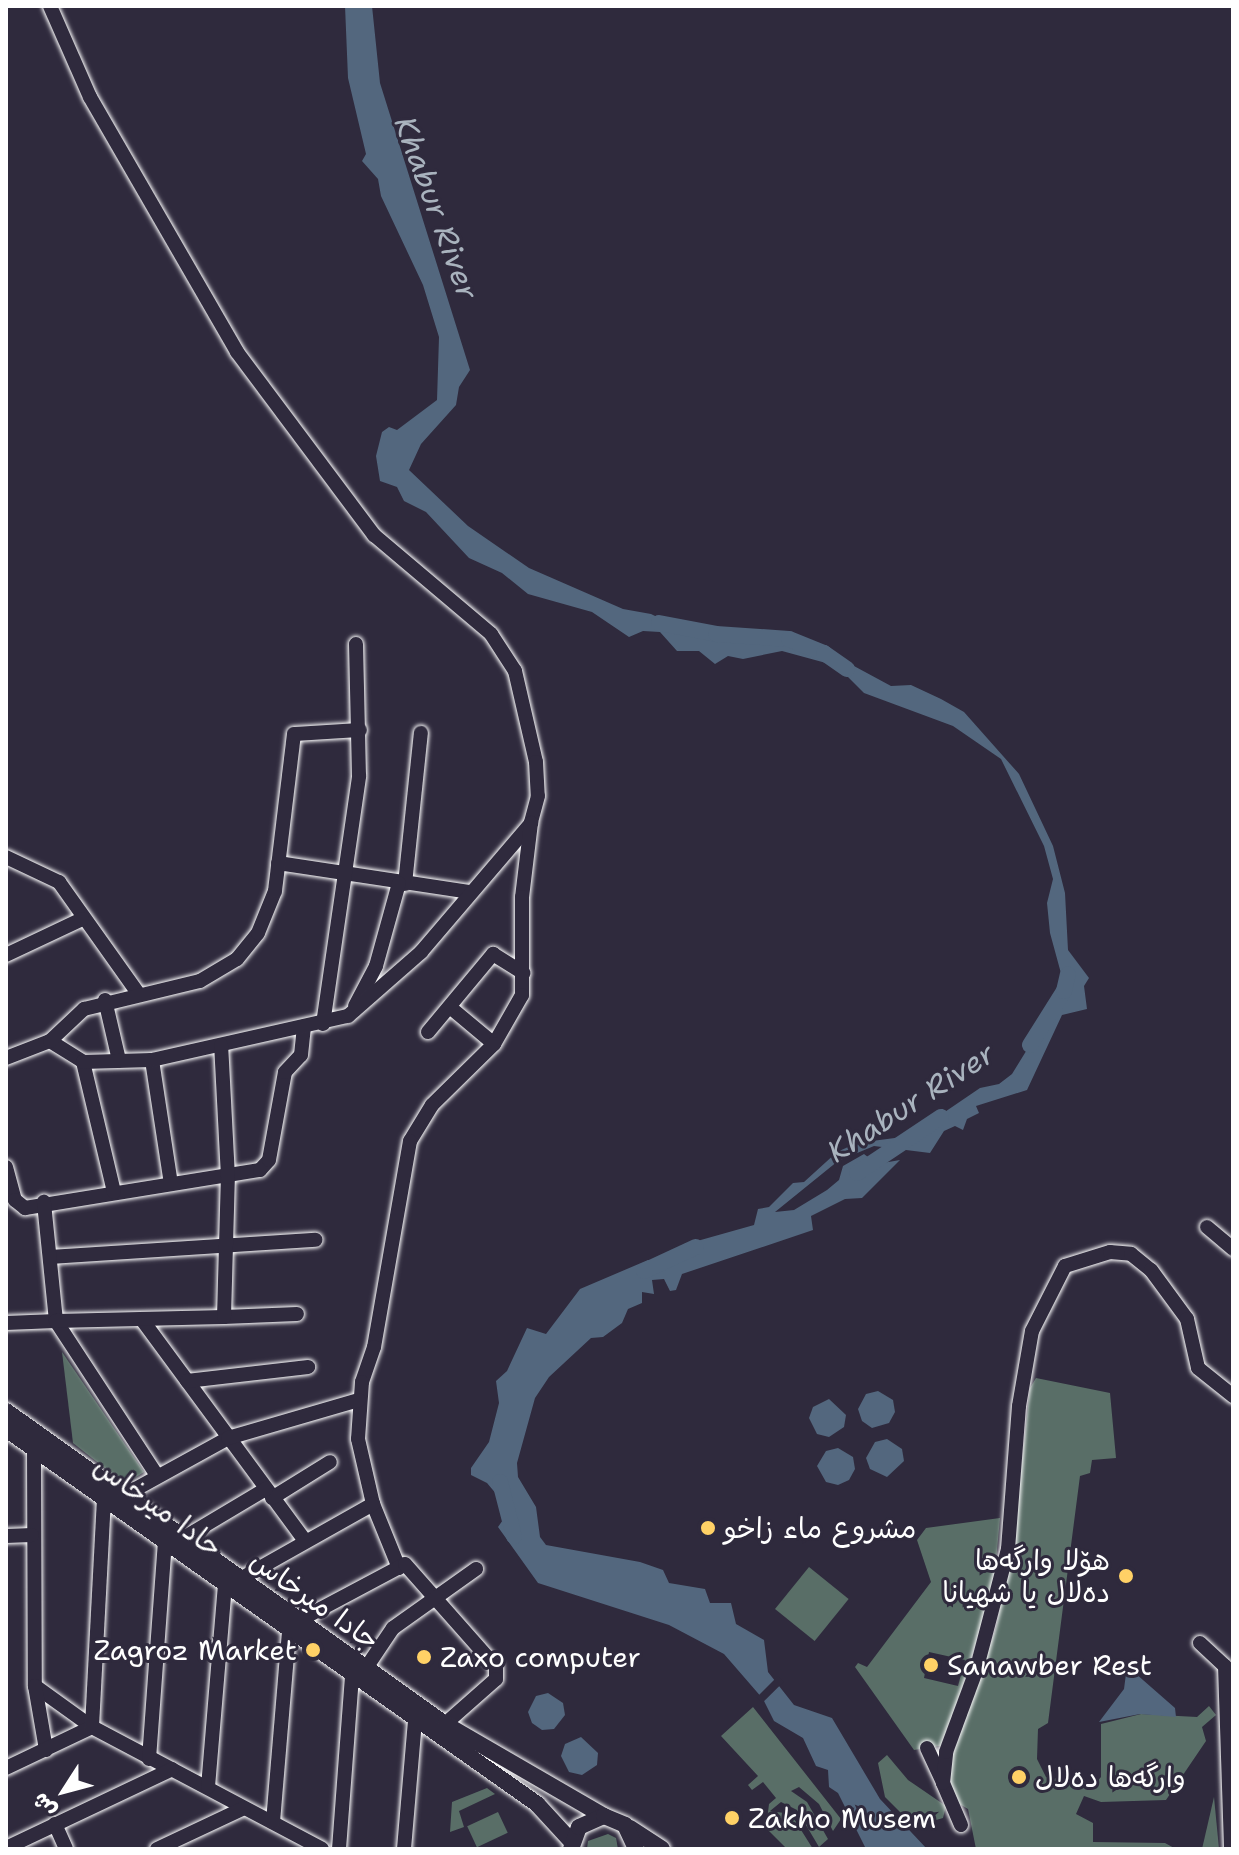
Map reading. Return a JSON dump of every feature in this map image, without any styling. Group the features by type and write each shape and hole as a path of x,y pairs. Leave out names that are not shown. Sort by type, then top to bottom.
{"main road":[{"name":"جادا ميرخاس","path":"6,1411 182,1539 233,1582"},
{"name":"حادا ميرخاس","path":"6,1429 165,1543 233,1582 359,1672 415,1720 441,1730"},
{"name":"جادا ميرخاس","path":"359,1672 441,1730 612,1818 662,1849"},
{"path":"441,1730 537,1804 572,1846 583,1823 612,1818 630,1830 636,1849"}],"street":[{"path":"50,6 90,97 237,352 374,535 491,634 515,671 536,762 538,796 531,823 522,897 524,973 515,1013 494,1044 432,1105 410,1141 374,1347 359,1400 358,1439 373,1504 399,1568"},
{"path":"323,1024 360,730 356,644"},
{"path":"6,1058 50,1041 84,1009 105,1000 200,981 237,959 266,916 278,863 294,734 360,730"},
{"path":"348,1016 376,966 402,884 421,733"},
{"path":"50,1041 83,1062 152,1060 348,1016 421,952 469,892 531,823"},
{"path":"6,857 59,882 82,919 138,993"},
{"path":"278,863 469,892"},
{"path":"6,955 82,919"},
{"path":"428,1032 493,954 524,973"},
{"path":"105,1000 119,1060"},
{"path":"451,1008 494,1044"},
{"path":"6,1167 18,1204 30,1207 44,1202 260,1170 269,1160 285,1072 301,1055 304,1026"},
{"path":"221,1045 228,1177 224,1317"},
{"path":"152,1060 171,1184"},
{"path":"83,1062 114,1192"},
{"path":"44,1202 56,1321 156,1474"},
{"path":"1207,1227 1233,1249"},
{"path":"50,1257 228,1248 315,1240"},
{"path":"943,1783 946,1752 976,1671 1008,1549 1021,1393 1032,1331 1065,1266 1110,1252 1131,1254 1151,1270 1187,1319 1198,1368 1233,1396"},
{"path":"6,1323 297,1314"},
{"path":"143,1321 305,1541"},
{"path":"187,1381 308,1367"},
{"path":"123,1496 156,1474 228,1438 359,1400"},
{"path":"34,1449 35,1686 46,1750"},
{"path":"182,1539 330,1462"},
{"path":"92,1727 104,1500"},
{"path":"208,1787 233,1582 373,1504"},
{"path":"6,1536 32,1535"},
{"path":"149,1759 165,1543"},
{"path":"273,1822 294,1626 405,1564 496,1667 496,1679 441,1730"},
{"path":"339,1849 359,1672 393,1628 476,1569"},
{"path":"1200,1643 1225,1666 1231,1849"},
{"path":"35,1686 92,1727 322,1849"},
{"path":"404,1849 415,1720"},
{"path":"6,1768 92,1727"},
{"path":"927,1748 961,1825"},
{"path":"6,1848 172,1769"},
{"path":"157,1849 244,1808"},
{"path":"55,1824 66,1849"}],"green space":[{"path":"62,1352 144,1472 125,1484 73,1443"},
{"path":"1036,1378 1110,1393 1116,1458 1092,1460 1090,1473 1080,1476 1048,1723 1038,1729 1037,1759 1046,1777 1095,1784 1101,1777 1101,1724 1141,1714 1197,1717 1209,1706 1216,1715 1202,1727 1206,1741 1166,1800 1101,1802 1084,1796 1076,1814 1093,1823 1093,1842 1165,1843 1176,1849 976,1849 968,1809 951,1799 950,1763 996,1628 1014,1537 1030,1388"},
{"path":"1000,1518 994,1583 945,1745 914,1750 855,1667 858,1663 867,1667 931,1582 917,1540 926,1528","holes":["929,1652 965,1660 958,1686 924,1678"]},
{"path":"809,1567 849,1599 815,1641 775,1609"},
{"path":"753,1707 841,1819 833,1831 819,1804 799,1787 791,1791 807,1802 828,1839 819,1847 797,1810 781,1802 770,1811 791,1814 813,1849 787,1849 766,1828 769,1804 776,1798 763,1782 752,1790 748,1785 758,1776 721,1736"},
{"path":"887,1755 908,1780 946,1806 943,1818 926,1823 901,1813 885,1797 878,1763"},
{"path":"487,1788 495,1794 459,1811 464,1827 450,1832 452,1802"},
{"path":"1214,1797 1219,1849 1202,1849"},
{"path":"498,1812 508,1833 477,1847 467,1826"},
{"path":"608,1834 616,1838 618,1849 587,1849 588,1841"}],"water":[{"name":"Khabur River","path":"345,6 372,6 380,83 470,370 459,387 456,405 421,444 409,470 468,526 529,568 623,609 651,614 696,636 732,639 763,634 812,654 841,659 891,686 911,685 964,712 1019,774 1053,846 1065,893 1068,950 1089,978 1084,986 1087,1009 1062,1015 1027,1090 976,1106 979,1113 967,1119 963,1130 955,1126 944,1131 930,1153 874,1146 838,1161 775,1212 794,1210 827,1190 839,1180 843,1166 864,1154 877,1164 900,1160 862,1198 845,1199 811,1216 813,1230 682,1274 676,1290 670,1291 664,1279 652,1280 654,1294 642,1292 642,1303 628,1309 622,1323 603,1337 591,1338 549,1377 535,1398 517,1463 518,1477 536,1507 540,1537 546,1545 640,1562 663,1570 669,1583 705,1589 710,1603 731,1603 736,1624 764,1640 768,1672 794,1705 832,1718 880,1799 927,1849 866,1849 838,1793 829,1787 828,1770 816,1766 803,1738 774,1721 763,1699 724,1654 669,1625 538,1583 498,1527 505,1517 503,1502 487,1483 471,1475 471,1468 489,1442 499,1403 496,1381 507,1371 527,1328 546,1334 580,1289 648,1260 665,1263 683,1245 754,1225 758,1209 769,1207 793,1183 804,1182 837,1152 857,1143 925,1134 933,1120 980,1088 999,1084 1012,1074 1065,988 1050,933 1047,903 1053,879 1044,846 1001,759 953,726 864,693 837,666 782,651 743,659 728,656 715,664 699,651 677,651 660,632 643,631 629,637 592,612 528,594 502,573 469,558 426,512 404,501 397,487 380,481 376,456 382,432 389,427 397,430 437,400 439,337 423,285 381,196 378,179 362,161 366,154 348,78"},
{"path":"878,1391 893,1400 895,1412 889,1423 872,1428 862,1421 858,1409 866,1394"},
{"path":"829,1399 846,1415 844,1427 829,1437 817,1434 809,1418 813,1407"},
{"path":"887,1439 902,1449 904,1461 887,1477 870,1469 866,1458 875,1442"},
{"path":"838,1448 853,1457 855,1469 849,1480 838,1485 826,1482 817,1466 826,1451"},
{"path":"1127,1666 1175,1708 1176,1717 1140,1714 1099,1722 1124,1689"},
{"path":"548,1693 563,1703 565,1715 554,1729 542,1730 532,1723 528,1712 536,1696"},
{"path":"581,1737 598,1753 597,1765 582,1775 569,1772 561,1756 565,1744"}],"pier":[{"path":"778,1676 784,1682 762,1703 757,1697"}],"waterway":[{"name":"Khabur River","path":"659,623 716,634 789,639 824,653 847,669"},
{"name":"Khabur River","path":"1030,1045 1064,991 1068,974"},
{"name":"Khabur River","path":"857,1173 941,1117"},
{"name":"Khabur River","path":"644,1271 696,1247"},
{"name":"Khabur River","path":"500,1482 514,1536"}],"place":[{"name":"مشروع ماء زاخو","path":"708,1528"},
{"name":"هۆلا وارگەها دەلال یا شهیانا","path":"1126,1576"},
{"name":"Zagroz Market","path":"313,1650"},
{"name":"Zaxo computer","path":"424,1657"},
{"name":"Sanawber Rest","path":"931,1665"},
{"name":"وارگەها دەلال","path":"1019,1777"},
{"name":"Zakho Musem","path":"732,1818"}]}
